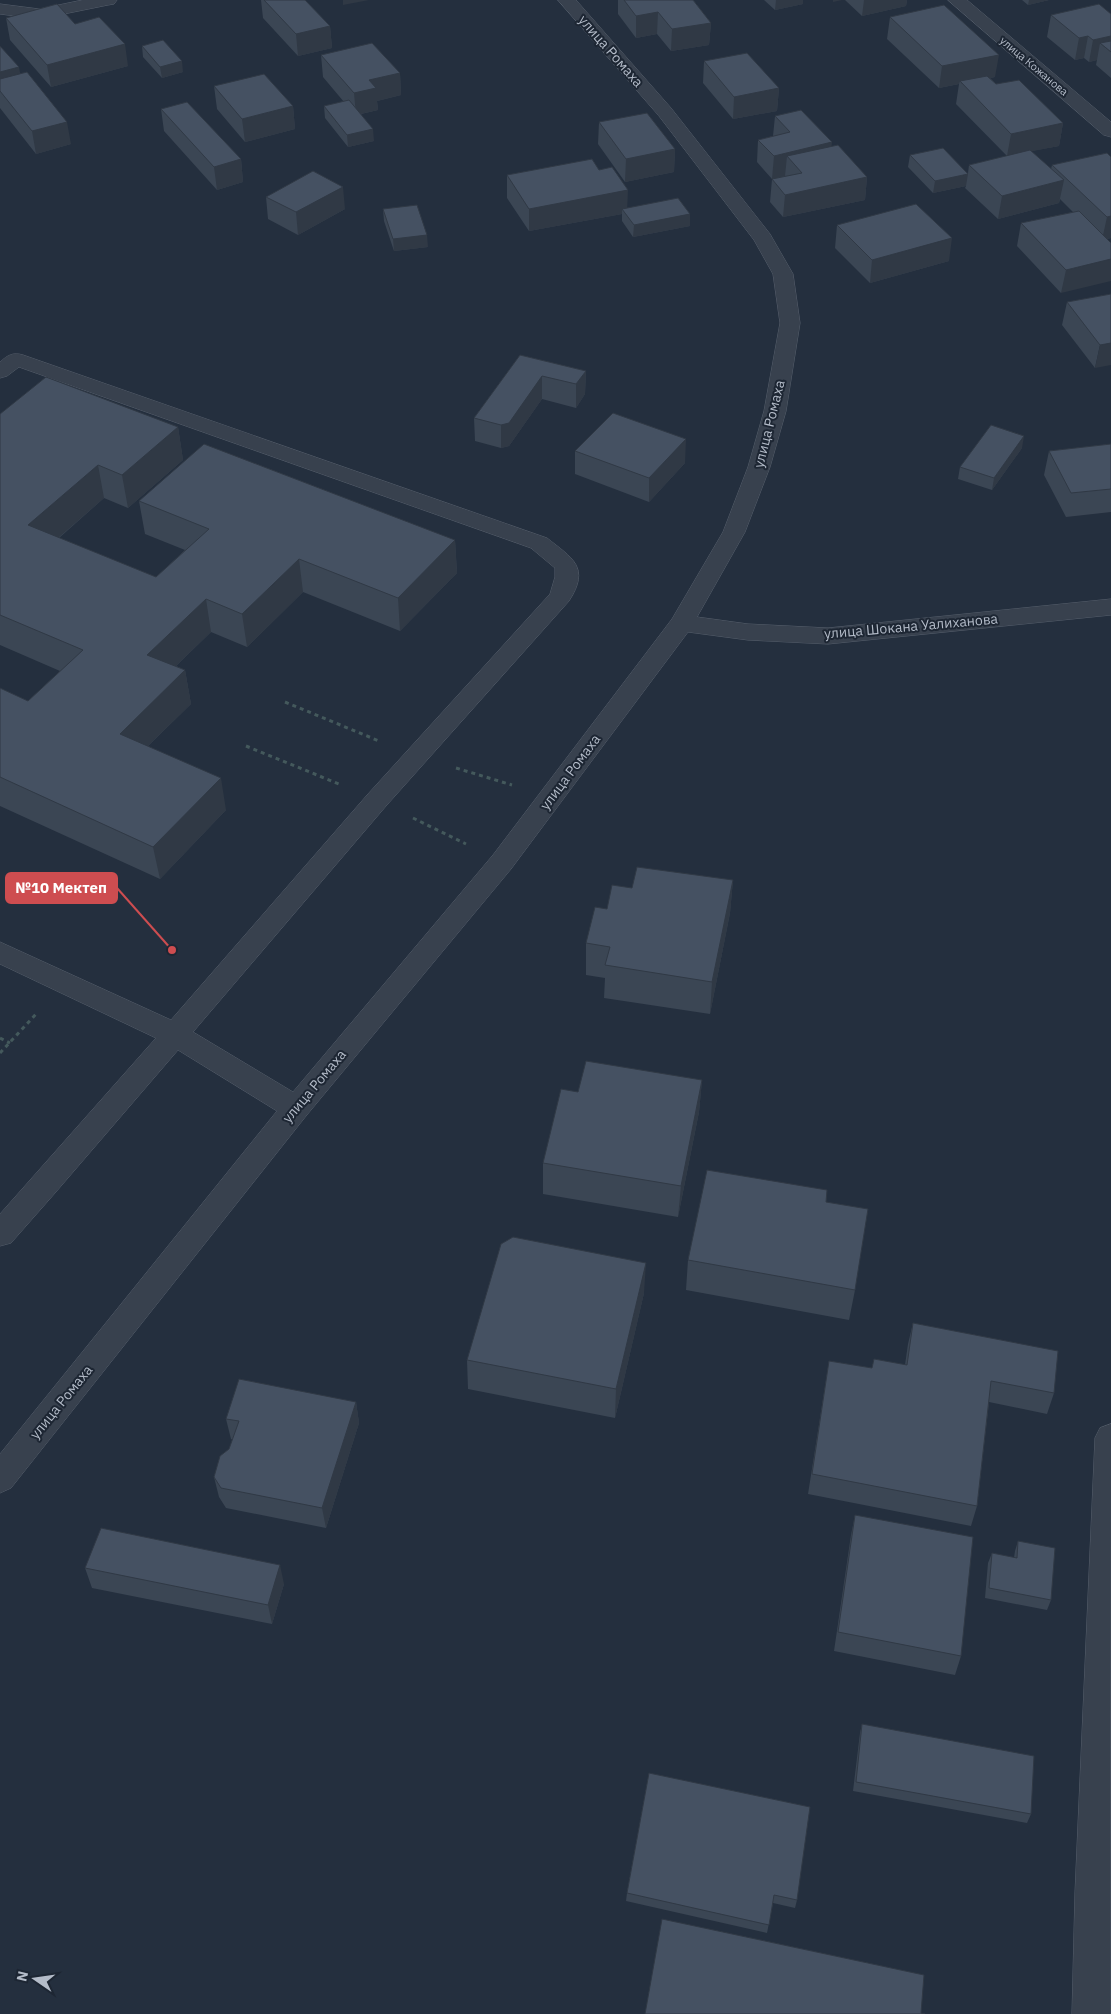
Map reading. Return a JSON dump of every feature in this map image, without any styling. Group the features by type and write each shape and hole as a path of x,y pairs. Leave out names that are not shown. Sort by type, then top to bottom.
{"street":[{"path":"0,9 39,14 108,0"},
{"name":"улица Ромаха","path":"0,1478 296,1108 502,862 682,623 734,532 759,467 775,411 790,323 783,274 763,238 665,112 567,0"},
{"name":"улица Кожанова","path":"957,0 1111,131"},
{"path":"0,372 16,359 539,543 566,565 567,577 561,596 377,800 45,1185 0,1234"},
{"name":"улица Шокана Уалиханова","path":"682,623 748,632 828,636 1109,613"},
{"path":"0,952 174,1034 296,1108"},
{"path":"1091,2014 1102,1895 1111,1438"}],"path":[{"path":"0,1053 65,982"},
{"path":"0,1038 10,1042"}],"building":[{"path":"264,0 305,0 330,26 296,34"},
{"path":"624,0 693,0 711,23 672,29 658,12 636,16"},
{"path":"57,4 75,24 99,17 125,44 47,65 6,18"},
{"path":"1099,4 1111,14 1111,36 1093,40 1088,36 1079,38 1051,15"},
{"path":"944,5 999,55 942,66 890,17"},
{"path":"163,40 182,61 160,67 142,46"},
{"path":"1111,41 1111,52 1100,43"},
{"path":"372,43 400,73 369,80 376,88 354,93 321,55"},
{"path":"0,46 19,67 0,72"},
{"path":"747,53 779,88 734,97 704,61"},
{"path":"27,72 67,122 32,131 0,91 0,79"},
{"path":"264,74 293,106 242,119 214,86"},
{"path":"987,76 996,84 1019,80 1063,123 1011,134 960,81"},
{"path":"349,100 373,129 347,135 324,106"},
{"path":"187,102 241,159 214,167 161,109"},
{"path":"801,110 832,142 774,156 758,140 790,132 775,116"},
{"path":"647,113 675,149 626,159 599,122"},
{"path":"838,145 867,177 785,195 772,179 802,173 787,156"},
{"path":"943,148 968,174 935,181 910,155"},
{"path":"1030,150 1064,180 1002,196 969,165"},
{"path":"1107,153 1111,157 1111,216 1107,217 1052,165"},
{"path":"592,159 599,170 612,167 628,190 529,209 507,175"},
{"path":"313,171 343,187 296,212 266,197"},
{"path":"678,198 690,214 634,225 622,209"},
{"path":"916,204 952,238 872,260 837,225"},
{"path":"417,205 427,235 393,239 383,209"},
{"path":"1079,211 1111,243 1111,259 1066,270 1021,223"},
{"path":"1111,294 1111,343 1100,345 1067,302"},
{"path":"520,355 586,371 576,384 542,376 509,423 501,425 474,418"},
{"path":"46,377 178,427 122,475 98,465 28,525 156,577 209,529 139,501 204,444 455,540 398,598 299,559 242,614 206,599 147,655 185,670 120,734 221,778 153,847 0,777 0,688 28,701 83,650 0,615 0,414"},
{"path":"613,413 686,439 649,478 575,451"},
{"path":"991,425 1024,436 994,478 960,467"},
{"path":"1111,444 1111,489 1071,493 1049,451"},
{"path":"637,867 733,880 712,982 605,965 610,947 586,943 595,907 607,909 612,885 632,888"},
{"path":"586,1061 702,1080 681,1186 543,1163 561,1089 578,1092"},
{"path":"707,1170 827,1190 826,1202 868,1209 855,1290 688,1260"},
{"path":"513,1237 646,1263 616,1389 467,1360 501,1244"},
{"path":"913,1323 1058,1351 1054,1393 991,1381 977,1506 812,1474 829,1361 872,1368 874,1359 907,1365"},
{"path":"239,1379 356,1402 322,1508 221,1488 214,1477 220,1456 229,1449 239,1421 226,1419"},
{"path":"855,1515 973,1537 961,1656 838,1632"},
{"path":"101,1528 280,1565 268,1605 85,1568"},
{"path":"1018,1541 1055,1548 1051,1600 989,1588 992,1553 1017,1558"},
{"path":"862,1724 1034,1756 1031,1814 856,1782"},
{"path":"649,1773 810,1807 797,1900 774,1895 769,1925 627,1893"},
{"path":"662,1919 924,1975 921,2013 925,2014 645,2014"}],"place":[{"name":"№10 Мектеп","path":"172,950"}]}
